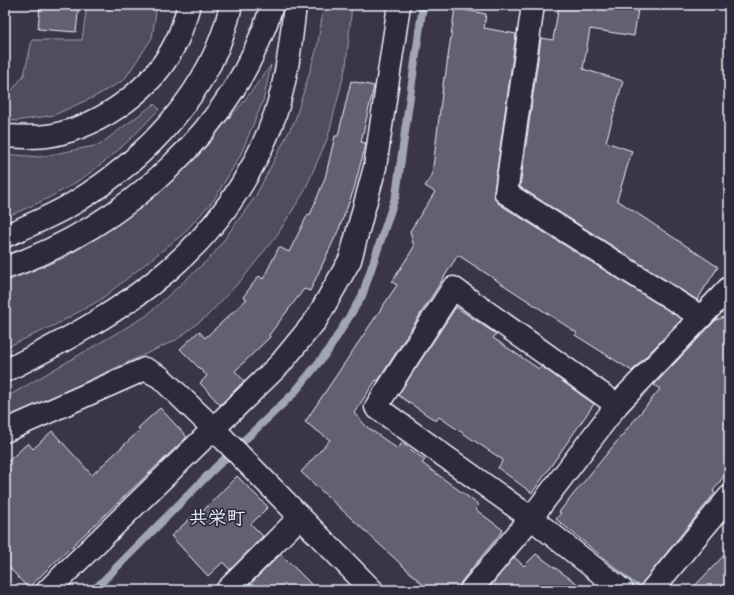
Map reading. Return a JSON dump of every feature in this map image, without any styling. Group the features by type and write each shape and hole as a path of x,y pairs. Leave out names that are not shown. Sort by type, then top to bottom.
{"main road":[{"path":"5,136 26,138 54,135 80,126 105,114 127,100 145,85 161,67 176,43 189,5"},
{"path":"5,236 40,221 73,204 106,182 135,158 160,133 180,110 216,53 227,24 231,5"},
{"path":"5,268 75,237 108,217 138,196 167,170 192,143 236,84 255,52 272,5"},
{"path":"5,372 79,333 118,309 155,282 188,254 214,224 239,189 259,152 275,114 285,78 295,5"},
{"path":"48,590 280,364 316,320 350,260 376,167 399,5"},
{"path":"534,5 506,193 702,317"},
{"path":"617,405 453,288 376,407 532,518 622,590"},
{"path":"471,590 532,518 617,405 702,317 726,296"},
{"path":"5,431 145,370 160,378 214,429 300,517 363,587"},
{"path":"652,590 729,497"},
{"path":"227,590 300,517"}],"shaded area":[{"path":"87,5 157,5 152,38 124,80 94,97 54,115 16,121 5,119 5,99 24,75 32,40 82,40"},
{"path":"324,5 352,5 346,66 328,137 304,192 277,235 243,278 207,316 176,340 5,419 5,398 146,316 213,255 255,197 295,120 317,48"},
{"path":"271,65 263,101 240,156 213,201 183,234 100,300 55,325 5,348 5,282 64,258 119,224 197,151 242,104"},
{"path":"154,104 159,109 135,135 95,169 50,197 5,217 5,154 40,157 99,145"}],"building":[{"path":"40,5 79,5 76,32 38,29"},
{"path":"559,5 612,5 638,9 634,36 590,29 583,69 623,81 606,142 632,151 617,200 718,267 697,300 520,187 541,38 553,40"},
{"path":"455,8 486,14 484,28 516,34 494,191 495,199 499,204 682,319 632,371 575,335 577,333 458,255 378,381 376,380 354,413 367,427 398,449 402,443 425,460 422,463 479,505 475,509 503,530 461,582 459,590 429,590 301,472 330,440 305,422 397,285 392,282 414,247 410,231 435,192 425,186 432,175 444,77 445,78"},
{"path":"351,81 374,86 361,142 366,143 354,189 339,229 310,291 304,289 269,335 270,337 235,371 244,381 220,405 200,383 207,376 180,349 199,331 205,338 247,299 243,297 259,276 263,279 279,247 289,252 308,214 310,215 325,178 335,136 338,136"},
{"path":"456,307 496,334 493,338 539,369 541,366 594,404 532,493 498,468 503,460 439,417 436,421 398,395"},
{"path":"729,315 729,469 713,491 715,493 639,587 556,519 561,513 559,512 660,389 654,385 716,320"},
{"path":"160,408 187,437 28,588 5,563 5,464 28,443 33,449 52,431 92,475 140,430 138,428"},
{"path":"237,476 268,507 251,524 263,536 230,570 223,562 208,576 171,536 195,514 197,517"},
{"path":"729,550 729,590 691,590"},
{"path":"281,554 317,590 250,590 247,587"},
{"path":"536,554 586,590 487,590 514,557 524,566"}],"waterway":[{"path":"94,590 214,469 294,393 328,351 362,296 396,195 423,5"}],"district":[{"name":"共栄町","path":"217,518"}]}
